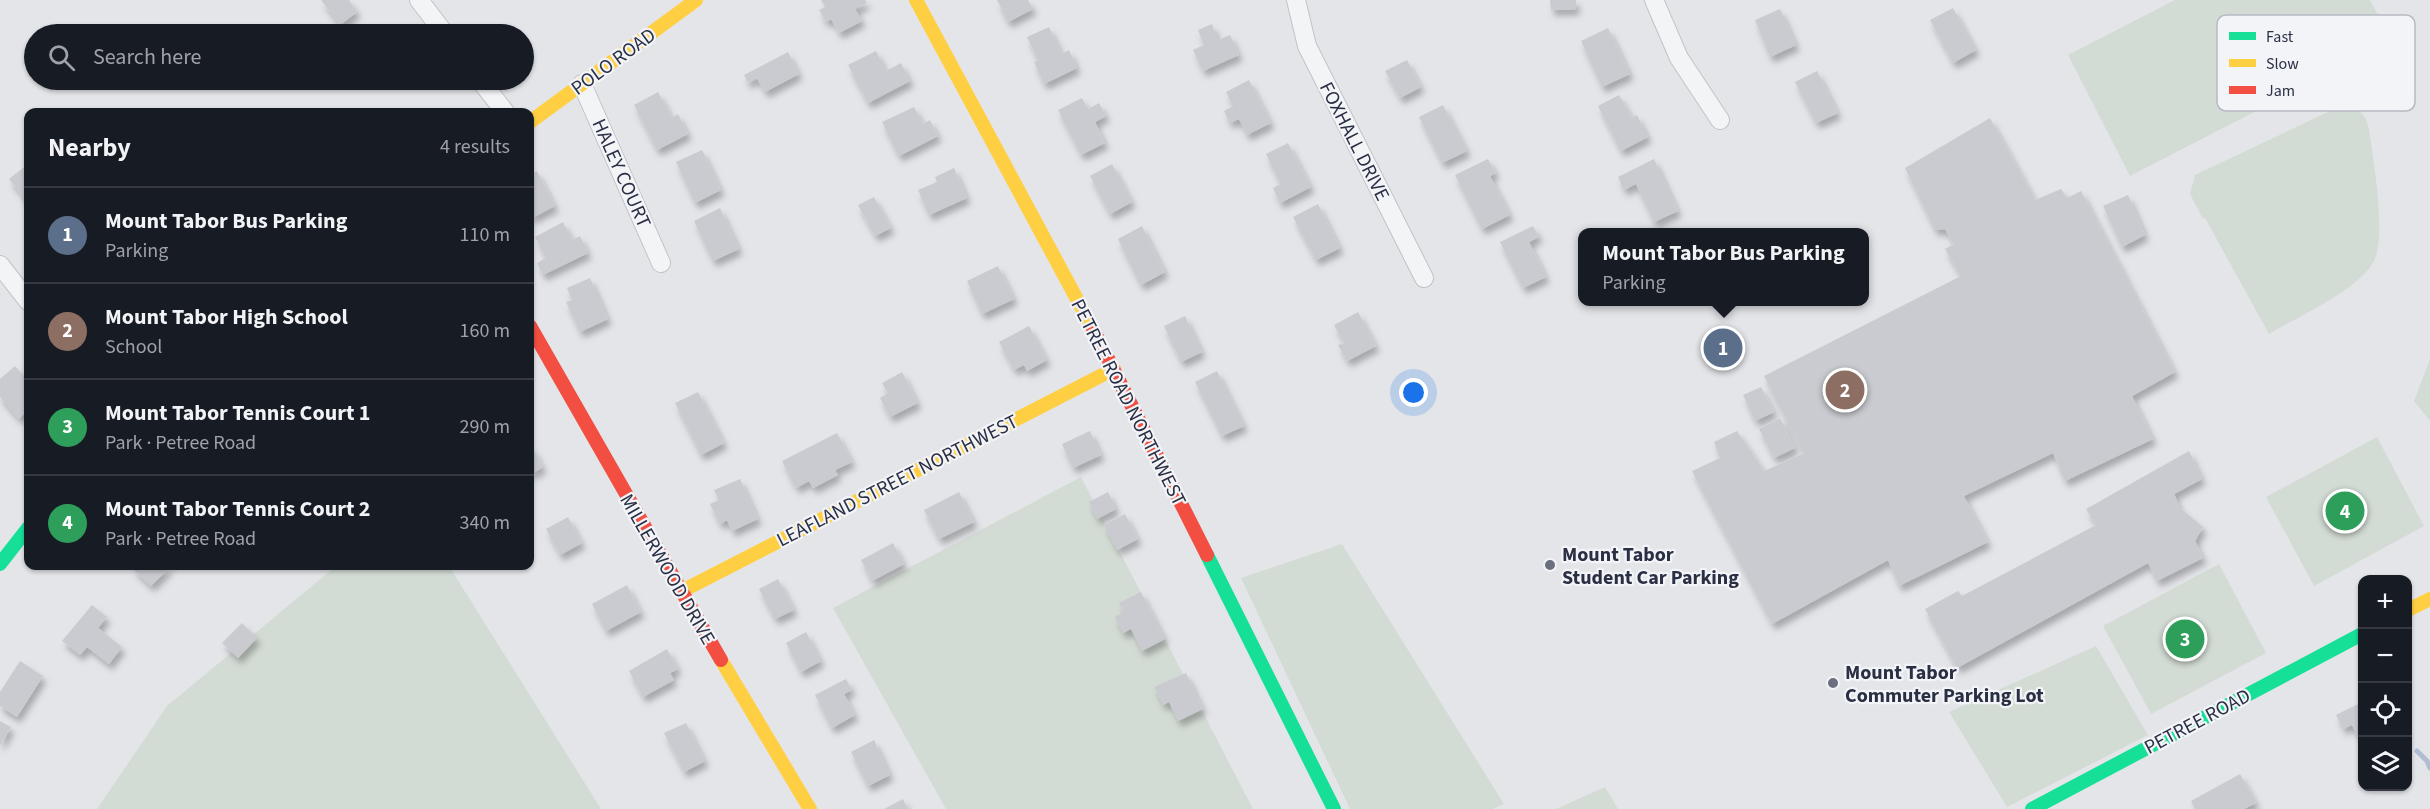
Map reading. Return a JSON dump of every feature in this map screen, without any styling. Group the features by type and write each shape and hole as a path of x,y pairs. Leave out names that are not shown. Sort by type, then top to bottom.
{"street":[{"path":"419,0 438,24"},
{"name":"POLO ROAD","path":"534,119 696,0"},
{"name":"PETREE ROAD NORTHWEST","path":"916,0 1114,369 1334,809"},
{"name":"FOXHALL DRIVE","path":"1296,0 1307,46 1424,278"},
{"path":"1654,0 1679,58 1720,120"},
{"name":"HALEY COURT","path":"582,84 661,263"},
{"path":"488,90 502,108"},
{"path":"0,265 24,296"},
{"name":"MILLERWOOD DRIVE","path":"534,333 680,592 810,809"},
{"name":"LEAFLAND STREET NORTHWEST","path":"680,592 1114,369"},
{"path":"0,564 24,533"},
{"path":"2412,608 2430,599"},
{"name":"PETREE ROAD","path":"2032,809 2358,636"}],"shaded area":[{"path":"2175,0 2370,0 2378,15 2217,15 2217,111 2256,111 2130,176 2068,55"},
{"path":"2330,111 2359,111 2366,119 2369,129 2378,196 2379,233 2378,249 2374,261 2367,272 2342,292 2269,334 2190,194 2195,175"},
{"path":"2430,359 2430,421 2414,401"},
{"path":"2377,437 2424,526 2314,586 2266,497"},
{"path":"1081,477 1253,809 946,809 833,608"},
{"path":"1342,544 1504,804 1493,809 1350,809 1241,578"},
{"path":"2219,564 2266,653 2151,714 2103,626"},
{"path":"331,570 452,570 601,809 97,809 167,706"},
{"path":"2096,646 2148,735 2007,807 1949,712"},
{"path":"1605,787 1618,809 1556,809"}],"building":[{"path":"321,0 349,0 357,12 339,24"},
{"path":"821,0 865,0 867,3 855,9 862,21 839,33 831,19 826,22 819,10 825,7"},
{"path":"997,0 1028,0 1033,9 1008,22"},
{"path":"1550,0 1576,0 1576,9 1551,10"},
{"path":"1953,8 1976,50 1953,63 1930,20"},
{"path":"1780,9 1796,45 1770,57 1755,20"},
{"path":"1212,24 1218,40 1230,35 1239,55 1203,71 1193,50 1204,45 1198,30"},
{"path":"1049,27 1062,54 1069,50 1077,68 1044,84 1034,62 1038,60 1027,37"},
{"path":"1608,28 1630,74 1602,87 1581,41"},
{"path":"876,51 886,71 901,63 910,81 868,103 848,65"},
{"path":"788,52 799,74 765,92 757,78 748,83 744,75"},
{"path":"1407,60 1421,87 1400,98 1385,71"},
{"path":"1817,71 1838,113 1816,123 1795,82"},
{"path":"1249,80 1271,123 1247,135 1239,119 1230,123 1224,111 1233,106 1226,92"},
{"path":"658,92 672,118 678,114 688,134 657,150 634,105"},
{"path":"1619,95 1632,118 1637,115 1648,137 1621,151 1598,106"},
{"path":"1082,98 1088,109 1099,103 1106,116 1095,122 1105,143 1081,155 1058,110"},
{"path":"1443,105 1467,151 1442,163 1419,117"},
{"path":"914,107 923,124 930,120 938,136 899,156 882,122"},
{"path":"1990,118 2035,200 2061,189 2067,198 2081,191 2175,372 2132,396 2153,439 2065,481 2053,453 1964,496 1988,542 1899,586 1888,560 1772,624 1692,471 1720,458 1714,442 1737,431 1764,471 1804,453 1764,376 1961,276 1945,249 1954,244 1945,229 1935,230 1905,168"},
{"path":"1288,143 1311,187 1280,203 1273,188 1281,184 1266,154"},
{"path":"702,150 721,190 695,203 676,162"},
{"path":"1488,159 1496,173 1490,176 1510,215 1482,229 1455,175"},
{"path":"1654,159 1678,211 1654,222 1636,184 1624,190 1618,177"},
{"path":"1112,164 1132,202 1110,214 1090,176"},
{"path":"24,167 24,198 9,179"},
{"path":"954,168 967,198 929,215 918,190 937,182 935,177"},
{"path":"537,171 555,206 534,217 534,173"},
{"path":"2128,195 2145,235 2122,247 2103,206"},
{"path":"874,197 891,228 875,236 858,205"},
{"path":"1318,204 1340,248 1316,260 1293,217"},
{"path":"720,208 739,249 713,261 694,221"},
{"path":"563,222 572,240 580,236 588,253 543,275 537,263 546,258 535,237"},
{"path":"1142,226 1165,272 1141,285 1118,239"},
{"path":"1533,226 1539,237 1529,242 1546,277 1523,288 1500,242"},
{"path":"998,266 1014,299 982,314 967,281"},
{"path":"590,278 608,319 580,332 566,302 572,300 567,288"},
{"path":"1358,312 1376,346 1347,361 1338,345 1344,343 1334,325"},
{"path":"1185,316 1202,352 1181,362 1164,326"},
{"path":"1029,326 1047,360 1027,371 1024,365 1014,370 999,342"},
{"path":"15,366 24,376 24,414 19,419 0,397 0,379"},
{"path":"1217,371 1244,426 1222,436 1195,382"},
{"path":"902,372 918,403 890,417 880,398 888,393 882,383"},
{"path":"1761,387 1774,412 1755,421 1743,395"},
{"path":"698,392 724,443 701,455 675,403"},
{"path":"1780,418 1795,448 1774,458 1759,429"},
{"path":"1090,431 1101,455 1073,468 1062,444"},
{"path":"837,433 852,462 835,470 838,475 813,488 809,481 796,488 782,461"},
{"path":"534,450 543,467 534,473"},
{"path":"2189,451 2202,479 2174,494 2180,508 2203,527 2195,541 2203,558 2157,581 2148,563 1957,668 1925,609 1958,591 1962,596 2096,525 2086,509"},
{"path":"740,479 758,519 732,531 727,520 720,524 710,504 719,500 714,490"},
{"path":"959,492 974,522 939,539 924,510"},
{"path":"1108,492 1116,509 1097,519 1089,502"},
{"path":"1125,514 1138,539 1117,550 1104,525"},
{"path":"568,517 582,543 560,555 546,529"},
{"path":"893,543 904,564 872,581 861,560"},
{"path":"134,570 167,570 151,586"},
{"path":"778,579 794,610 775,619 759,589"},
{"path":"627,585 641,612 606,631 592,604"},
{"path":"1141,592 1165,639 1142,651 1131,629 1123,633 1115,617 1124,612 1119,603"},
{"path":"92,605 107,617 98,628 122,647 109,664 87,647 80,655 62,641"},
{"path":"242,623 257,638 238,658 222,643"},
{"path":"806,632 821,661 801,672 786,643"},
{"path":"667,649 678,669 670,673 674,680 643,697 629,671"},
{"path":"20,661 43,676 17,717 0,706 0,692"},
{"path":"1186,673 1203,709 1178,721 1169,702 1163,705 1154,687"},
{"path":"846,679 852,690 844,694 855,715 832,728 815,695"},
{"path":"2358,704 2358,734 2352,725 2343,729 2336,715"},
{"path":"0,721 11,727 0,746"},
{"path":"686,723 705,761 684,772 664,733"},
{"path":"874,740 890,775 868,786 851,752"},
{"path":"2240,774 2256,803 2244,809 2195,809 2191,801"},
{"path":"903,799 908,809 884,809"}],"waterway":[{"path":"2417,751 2427,761 2430,768"}],"traffic: fast":[{"path":"0,564 24,533"},
{"path":"1207,555 1334,809"},
{"path":"2032,809 2358,636"}],"traffic: slow":[{"path":"534,119 696,0"},
{"path":"916,0 1093,329"},
{"path":"680,592 1114,369"},
{"path":"2412,608 2430,599"},
{"path":"721,660 810,809"}],"traffic: jam":[{"path":"1093,329 1207,555"},
{"path":"534,333 721,660"}],"place":[{"name":"Mount Tabor Bus Parking","path":"1723,348"},
{"name":"Mount Tabor High School","path":"1845,390"},
{"name":"Mount Tabor Tennis Court 2","path":"2345,511"},
{"name":"Mount Tabor Student Car Parking","path":"1550,565"},
{"name":"Mount Tabor Tennis Court 1","path":"2185,639"},
{"name":"Mount Tabor Commuter Parking Lot","path":"1833,683"}]}
